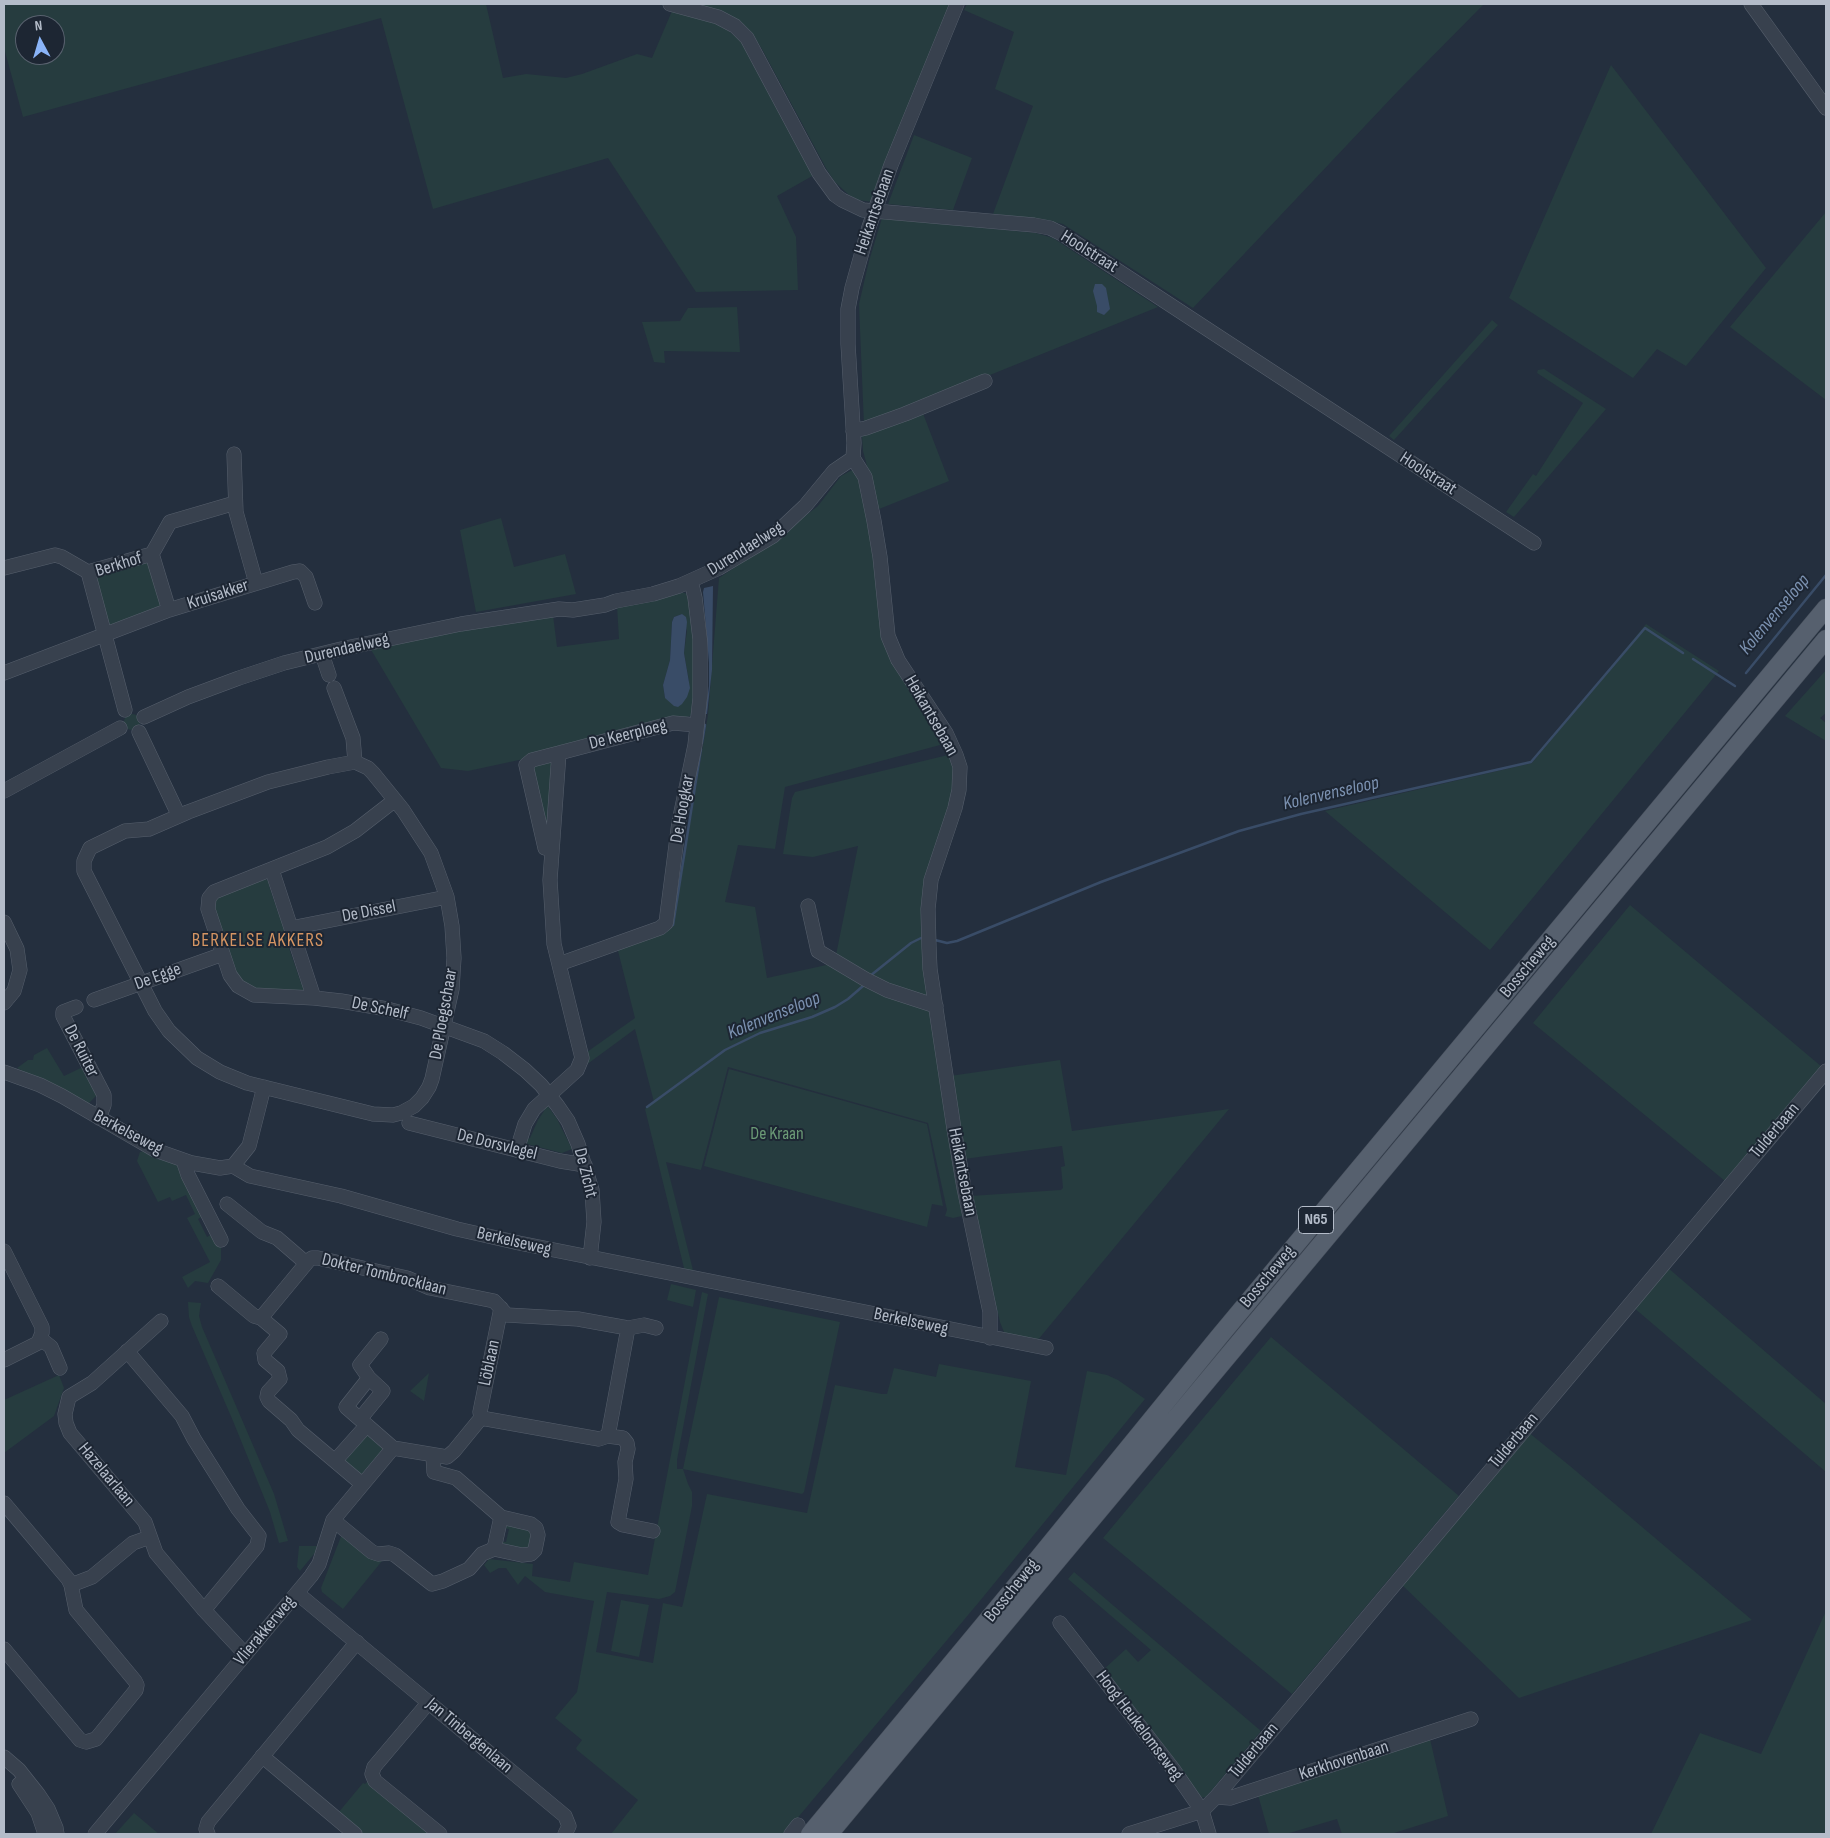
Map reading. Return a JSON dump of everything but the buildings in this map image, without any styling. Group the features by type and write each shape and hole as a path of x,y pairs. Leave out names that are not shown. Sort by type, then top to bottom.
{"main road":[{"name":"Bosscheweg","path":"799,1831 1016,1587 1224,1330 1826,608"},
{"name":"Bosscheweg","path":"830,1834 1826,639"}],"street":[{"name":"Hoolstraat","path":"670,4 718,17 735,26 747,38 820,173 835,195 851,205 863,210 1050,228 1062,234 1534,543"},
{"name":"Heikantsebaan","path":"957,4 891,165 875,210 858,264 848,309 848,344 853,458 866,478 880,557 886,628 890,645 946,733 960,767 959,790 931,880 928,917 929,954 964,1188 990,1312 990,1338"},
{"path":"1751,4 1826,108"},
{"path":"853,431 905,414 985,381"},
{"path":"234,454 235,503 256,583"},
{"name":"Durendaelweg","path":"144,717 188,697 239,678 322,654 461,624 559,609 573,610 604,606 616,601 653,594 691,581 726,564 773,536 805,506 834,470 853,458"},
{"path":"152,554 170,522 235,503"},
{"name":"Berkhof","path":"104,634 88,572 152,554 169,610"},
{"path":"4,568 55,555 88,572"},
{"name":"Kruisakker","path":"4,673 169,610 293,572 300,571 306,577 315,603"},
{"name":"De Hoogkar","path":"558,964 660,928 666,923 679,822 697,725 700,698 700,646 695,598 691,581"},
{"path":"104,634 125,710"},
{"path":"322,654 353,738 355,762"},
{"path":"135,709 141,712 144,717 144,727 139,732 127,734 120,728 120,716 125,710 135,709"},
{"name":"De Keerploeg","path":"552,849 545,848 526,765 532,760 673,723 697,725"},
{"path":"4,791 120,728"},
{"path":"139,732 179,816"},
{"path":"517,1150 525,1124 539,1103 577,1070 582,1058 554,944 550,880 559,753"},
{"name":"De Ploegschaar","path":"355,762 368,768 395,800 416,828 431,854 447,897 453,933 454,968 452,989 429,1087 422,1098 414,1106 401,1113 382,1116 264,1087 226,1075 192,1054 179,1043 161,1020 88,881 84,871 84,861 90,848 125,831 149,829 268,782 355,762"},
{"path":"314,998 272,870 327,847 355,830 395,800"},
{"name":"De Schelf","path":"272,870 220,889 209,898 208,909 234,982 249,993 264,997 314,998 387,1008 444,1026"},
{"name":"De Dissel","path":"291,928 447,897"},
{"path":"808,906 818,951 887,990 936,1006"},
{"path":"4,922 17,948 20,970 14,991 4,1003"},
{"name":"De Egge","path":"94,1000 223,954"},
{"name":"De Ruiter","path":"76,1007 62,1012 104,1095 104,1105 99,1118"},
{"name":"De Zicht","path":"444,1026 484,1041 503,1053 525,1070 549,1095 568,1121 578,1144 592,1190 592,1243 590,1258"},
{"name":"Tulderbaan","path":"1202,1810 1216,1797 1826,1071"},
{"name":"Berkelseweg","path":"4,1072 40,1085 155,1150 213,1168 234,1166 250,1176 341,1196 457,1229 590,1258 1046,1348"},
{"path":"234,1166 249,1146 264,1087"},
{"name":"De Dorsvlegel","path":"409,1123 585,1165"},
{"path":"183,1160 188,1175 221,1240"},
{"path":"227,1204 262,1232 277,1238 306,1263"},
{"path":"4,1251 42,1327 41,1339 38,1343 4,1360"},
{"name":"Dokter Tombrocklaan","path":"261,1318 312,1258 346,1263 372,1271 407,1278 430,1288 494,1301 501,1308"},
{"path":"218,1286 254,1316 261,1318 280,1334 264,1353 265,1360 278,1371 280,1379 268,1392 269,1401 291,1420 298,1430 362,1484"},
{"path":"501,1308 507,1315 578,1319 628,1328 644,1326 656,1328"},
{"name":"Löblaan","path":"481,1418 480,1412 501,1308"},
{"name":"Hazelaarlaan","path":"161,1321 92,1384 69,1397 65,1414 66,1423 70,1433 145,1522 156,1553 204,1610 245,1654"},
{"path":"608,1436 628,1328"},
{"path":"41,1339 50,1347 60,1368"},
{"path":"335,1461 364,1422 383,1390 369,1378 360,1365 382,1339"},
{"path":"127,1351 182,1416 194,1439 238,1509 259,1536 257,1546 204,1610"},
{"path":"364,1422 393,1448 447,1457 481,1418 599,1439 608,1436 624,1438 628,1449 625,1462 626,1478 618,1522 623,1525 652,1531"},
{"name":"Vlierakkerweg","path":"95,1834 298,1593 319,1564 333,1520 393,1448"},
{"path":"333,1520 372,1552 378,1554 389,1552 396,1555 432,1584 442,1582 469,1569 482,1554 494,1549 522,1555 531,1554 535,1550 538,1535 536,1528 531,1524 501,1517 456,1478 434,1472 433,1456"},
{"path":"4,1503 71,1585 76,1610 135,1681 137,1685 136,1690 96,1739 86,1742 80,1740 4,1649"},
{"path":"494,1549 501,1517"},
{"path":"71,1585 92,1577 133,1543 150,1537"},
{"name":"Jan Tinbergenlaan","path":"298,1593 565,1816 569,1826 565,1834"},
{"name":"Hoog Heukelomseweg","path":"1060,1623 1173,1769 1202,1810 1210,1834"},
{"path":"208,1834 206,1829 208,1822 357,1642"},
{"path":"429,1702 374,1767 372,1774 375,1780 440,1834"},
{"name":"Kerkhovenbaan","path":"1216,1797 1230,1798 1471,1719"},
{"path":"262,1756 355,1834"},
{"path":"5,1760 12,1774 31,1800 38,1813 45,1834"},
{"path":"5,1760 18,1770 38,1794 48,1809 57,1834"},
{"path":"1129,1834 1202,1810"}],"green space":[{"path":"4,4 486,4 503,78 526,74 566,78 637,54 652,58 672,11 711,22 726,29 746,45 814,175 777,196 796,237 798,290 696,292 608,158 433,209 381,18 23,117 4,48"},
{"path":"694,4 953,4 872,202 858,200 849,195 835,182 753,35"},
{"path":"967,4 1484,4 1398,91 1193,308 1063,224 1040,219 993,214 1033,106 995,89 1014,32 964,10"},
{"path":"1611,65 1766,268 1686,366 1657,349 1633,378 1509,298"},
{"path":"914,135 972,158 953,210 888,204"},
{"path":"1826,212 1826,400 1730,327"},
{"path":"882,218 1036,233 1053,238 1158,307 864,426 859,304"},
{"path":"737,307 740,352 664,351 665,363 654,362 642,322 680,321 688,308"},
{"path":"1492,320 1498,325 1394,440 1389,436"},
{"path":"1544,369 1606,409 1514,517 1506,512 1533,474 1536,476 1583,403 1537,373 1538,370"},
{"path":"922,411 949,481 879,509 863,451 862,435"},
{"path":"854,469 862,481 870,519 881,622 945,741 940,745 785,787 775,849 738,845 725,902 755,907 767,978 831,964 836,955 858,846 813,857 783,854 792,798 795,792 948,755 952,757 956,788 927,889 962,1216 953,1218 945,1216 947,1210 928,1123 728,1067 701,1170 666,1162 694,1274 685,1272 645,1109 654,1102 635,1029 582,1068 587,1052 635,1018 617,947 673,926 708,715 719,578 764,548 818,506 841,476"},
{"path":"501,518 514,567 565,554 576,594 476,612 460,530"},
{"path":"148,561 162,607 109,627 93,577"},
{"path":"679,591 687,594 691,599 697,657 696,709 690,716 519,760 468,771 441,768 370,648 458,630 553,615 557,647 619,639 617,606","holes":["682,614 687,631 684,653 689,681 665,698 663,685 670,660 672,622 674,617"]},
{"path":"1646,624 1719,671 1490,950 1325,811 1532,763"},
{"path":"1826,670 1826,713 1820,718 1826,723 1826,741 1785,716"},
{"path":"132,714 138,716 140,722 138,728 132,730 126,728 124,722 126,716"},
{"path":"553,759 548,842 531,766"},
{"path":"264,878 270,882 269,886 291,944 289,948 301,983 304,985 303,991 252,989 237,976 213,906 216,897"},
{"path":"1630,905 1822,1067 1725,1181 1533,1023"},
{"path":"47,1048 64,1076 85,1066 99,1093 86,1106 17,1068 28,1060 33,1060 34,1055"},
{"path":"1060,1060 1072,1131 1229,1109 1037,1341 1009,1335 1004,1332 1000,1322 971,1196 1061,1190 1063,1188 1061,1167 1065,1166 1062,1146 964,1159 950,1076"},
{"name":"De Kraan","path":"729,1069 927,1124 943,1206 932,1204 927,1227 704,1166"},
{"path":"545,1102 557,1119 572,1149 562,1153 523,1143 523,1141 530,1138 544,1111"},
{"path":"145,1151 181,1165 205,1215 198,1219 207,1237 214,1233 219,1243 221,1260 208,1283 195,1281 188,1288 182,1277 210,1262 187,1218 195,1214 186,1195 172,1201 170,1197 158,1202 137,1161 140,1152"},
{"path":"1667,1267 1826,1404 1826,1472 1633,1307"},
{"path":"671,1284 696,1290 693,1307 667,1300"},
{"path":"702,1292 708,1294 677,1460 677,1469 683,1469 692,1492 692,1506 675,1592 670,1596 659,1599 607,1592 596,1652 653,1663 663,1603 682,1607 683,1604 707,1494 807,1513 835,1385 887,1394 894,1368 936,1377 939,1364 1031,1381 1015,1467 1066,1475 1087,1371 1107,1375 1118,1380 1145,1399 979,1602 784,1834 611,1834 638,1800 577,1750 576,1748 582,1740 555,1718 577,1692 594,1601 545,1592 525,1576 518,1585 506,1568 499,1568 490,1573 484,1565 489,1559 533,1564 532,1576 570,1582 574,1562 648,1575"},
{"path":"719,1297 840,1322 804,1492 802,1494 683,1469"},
{"path":"188,1302 201,1303 199,1316 202,1327 274,1494 288,1541 279,1543 270,1512 192,1326"},
{"path":"1271,1337 1459,1496 1292,1694 1103,1538"},
{"path":"429,1373 424,1401 410,1391"},
{"path":"59,1375 64,1388 54,1416 4,1453 4,1400"},
{"path":"1528,1432 1752,1620 1519,1698 1401,1584"},
{"path":"367,1435 383,1449 361,1475 345,1461"},
{"path":"505,1524 533,1530 529,1551 504,1548 499,1541 506,1542 509,1529 502,1528"},
{"path":"342,1534 382,1561 343,1609 322,1592 321,1588"},
{"path":"299,1546 318,1546 319,1548 300,1571 297,1567"},
{"path":"1074,1572 1261,1731 1206,1797 1199,1798 1103,1670 1126,1649 1138,1662 1151,1650 1068,1579"},
{"path":"621,1600 649,1605 639,1657 611,1651"},
{"path":"1826,1611 1826,1834 1651,1834 1700,1733 1761,1754"},
{"path":"1430,1739 1448,1816 1391,1834 1342,1834 1337,1819 1286,1834 1269,1834 1258,1795"},
{"path":"368,1781 431,1834 363,1834 338,1813 363,1783 365,1784"},
{"path":"134,1813 159,1834 115,1834"}],"water":[{"path":"1095,284 1102,284 1106,288 1110,309 1104,315 1097,312 1093,291"},
{"path":"713,586 712,670 707,714 705,714 709,686 709,663 703,592 704,588"},
{"path":"682,614 686,617 687,622 684,653 690,688 687,697 678,707 665,698 663,685 670,660 672,622 674,617"}],"waterway":[{"name":"Kolenvenseloop","path":"1746,673 1826,575"},
{"name":"Kolenvenseloop","path":"935,940 947,943 957,941 1101,882 1239,831 1301,814 1531,762 1645,628 1683,653"},
{"name":"Kolenvenseloop","path":"1693,659 1735,686"},
{"path":"702,743 705,725"},
{"path":"673,925 701,749"},
{"name":"Kolenvenseloop","path":"870,976 911,943 921,938"},
{"name":"Kolenvenseloop","path":"647,1107 725,1050 760,1033 812,1017 835,1007 863,986"}],"district":[{"name":"BERKELSE AKKERS","path":"258,941"}]}
